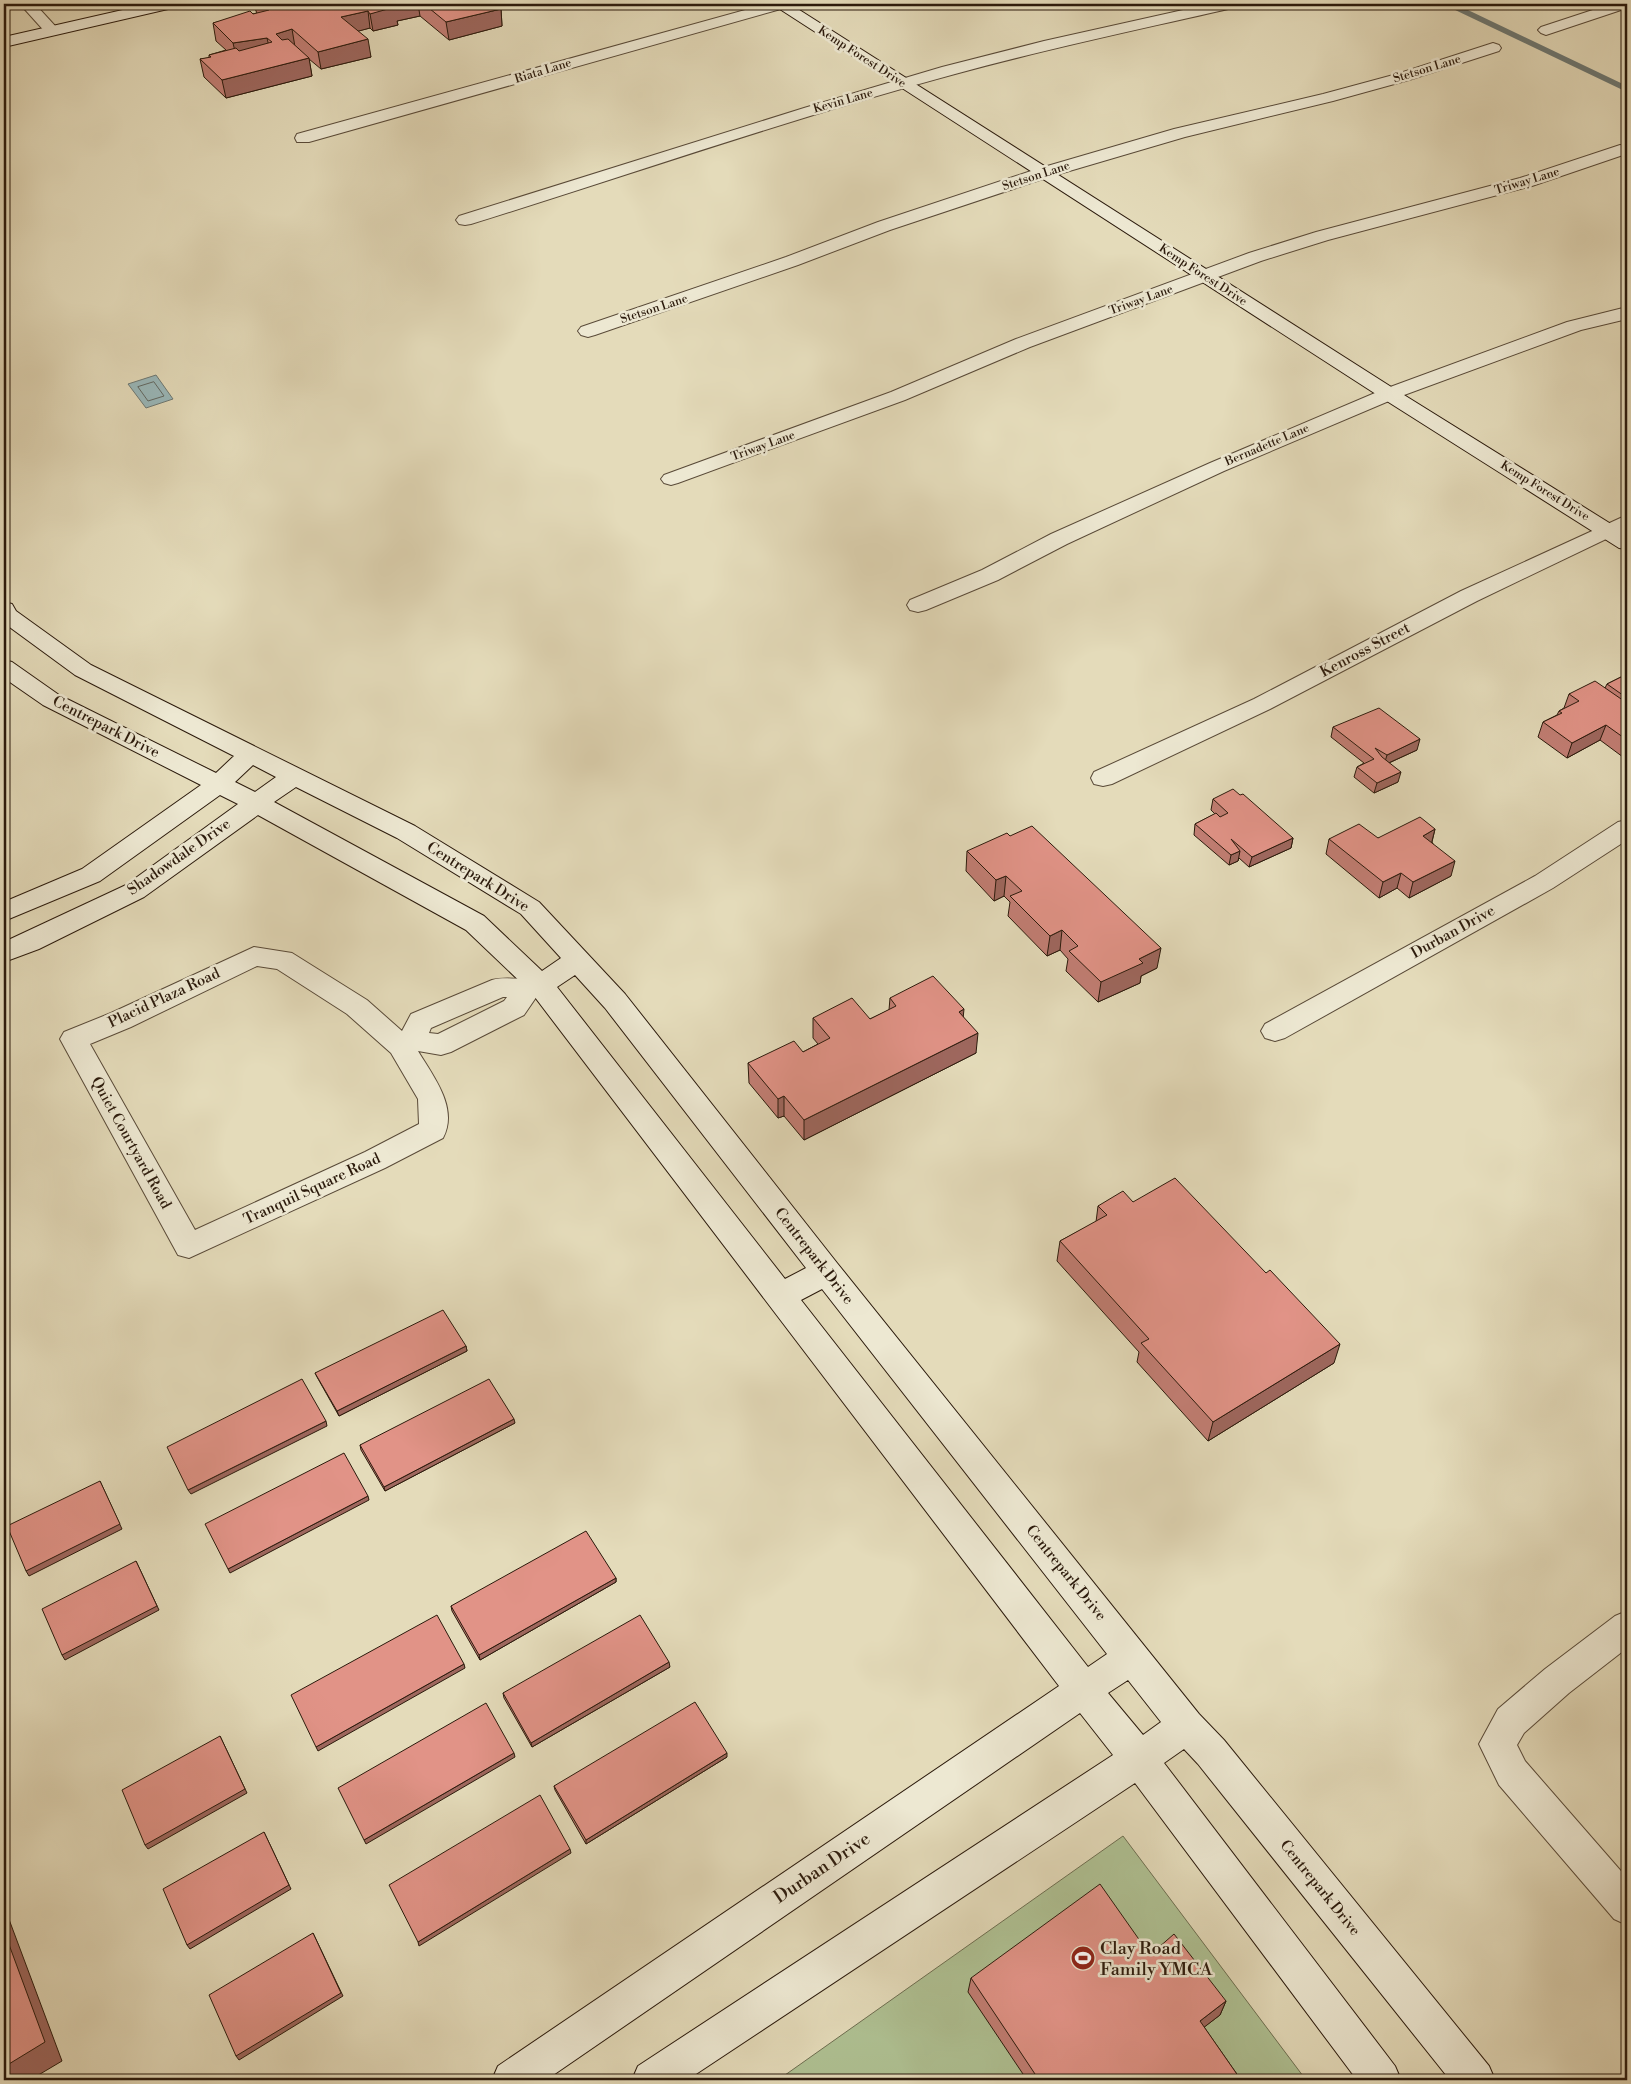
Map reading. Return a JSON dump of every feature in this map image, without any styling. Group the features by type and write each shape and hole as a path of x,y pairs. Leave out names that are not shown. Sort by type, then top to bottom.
{"street":[{"path":"4,42 168,4"},
{"name":"Kemp Forest Drive","path":"781,4 1389,394 1627,543"},
{"name":"Riata Lane","path":"303,138 469,94 626,46 781,4"},
{"name":"Kevin Lane","path":"465,220 803,113 903,84 1018,52 1228,4"},
{"path":"1546,30 1625,4"},
{"path":"32,9 52,31"},
{"path":"20,18 32,9 56,10"},
{"name":"Stetson Lane","path":"588,331 792,261 884,226 1043,173 1180,133 1384,82 1493,48"},
{"name":"Triway Lane","path":"671,480 898,396 1023,343 1205,276 1322,236 1517,184 1620,150"},
{"name":"Bernadette Lane","path":"918,605 990,575 1059,539 1182,482 1389,394 1574,326 1627,312"},
{"name":"Kenross Street","path":"1102,778 1262,704 1469,596 1627,521"},
{"name":"Centrepark Drive","path":"10,623 83,670 406,832 530,908 615,1001 826,1272 1186,1726 1211,1752 1475,2080"},
{"name":"Centrepark Drive","path":"4,667 51,700 256,803 475,923 534,987 780,1296 1139,1759 1381,2080"},
{"path":"4,912 91,874 219,784 250,754"},
{"name":"Shadowdale Drive","path":"4,953 134,891 294,776"},
{"name":"Durban Drive","path":"1275,1031 1544,882 1627,828"},
{"name":"Placid Plaza Road","path":"74,1039 121,1020 254,956 283,960 357,1007 407,1043"},
{"path":"407,1043 441,1045 514,1008 534,987 578,960"},
{"name":"Quiet Courtyard Road","path":"74,1039 189,1246"},
{"name":"Tranquil Square Road","path":"189,1246 375,1160 433,1130 432,1098 407,1043"},
{"path":"780,1296 826,1272"},
{"path":"1627,1627 1557,1681 1511,1721 1497,1744 1512,1773 1627,1906"},
{"name":"Durban Drive","path":"512,2080 1132,1657"},
{"path":"652,2080 1139,1759 1186,1726"}],"green space":[{"name":"Clay Road Family YMCA","path":"1123,1836 1306,2080 778,2080"}],"water":[{"path":"156,375 173,399 146,408 128,384"}],"building":[{"path":"263,4 396,4 392,5 395,7 370,14 368,11 341,17 368,39 318,52 292,29 276,34 282,40 288,39 309,58 222,80 200,59 236,48 239,51 272,42 267,38 233,43 213,23 250,11 253,14 269,10"},
{"path":"424,4 495,4 501,9 446,22"},
{"path":"1627,674 1627,698 1607,684"},
{"path":"1595,681 1627,703 1627,740 1606,725 1572,743 1543,722 1562,713 1559,711 1579,701 1569,694"},
{"path":"1379,708 1420,739 1387,755 1375,748 1382,757 1401,772 1377,783 1357,767 1374,759 1333,727"},
{"path":"1233,789 1240,795 1243,794 1293,838 1252,857 1231,839 1240,851 1231,855 1195,824 1216,813 1220,817 1228,813 1213,799"},
{"path":"1420,817 1435,829 1423,836 1455,861 1413,882 1401,873 1383,882 1329,839 1359,824 1378,838"},
{"path":"1032,826 1161,948 1139,959 1143,963 1101,982 1069,951 1078,946 1062,930 1050,936 1010,896 1022,891 1006,876 996,880 967,851 1007,833 1010,836"},
{"path":"933,976 964,1009 959,1012 978,1033 804,1120 784,1096 778,1099 748,1063 794,1041 803,1052 830,1038 813,1018 852,998 870,1019 896,1006 890,998"},
{"path":"1175,1178 1266,1273 1270,1270 1340,1344 1213,1422 1141,1343 1149,1339 1060,1241 1107,1215 1098,1206 1123,1191 1133,1202"},
{"path":"443,1310 466,1346 337,1411 315,1373"},
{"path":"302,1379 326,1421 188,1490 167,1447"},
{"path":"489,1379 514,1419 384,1487 360,1445"},
{"path":"344,1453 368,1496 228,1569 205,1524"},
{"path":"100,1481 120,1524 26,1571 7,1526"},
{"path":"586,1531 616,1578 479,1655 451,1606"},
{"path":"136,1561 157,1606 62,1655 42,1609"},
{"path":"437,1615 464,1664 316,1747 291,1695"},
{"path":"640,1615 669,1662 531,1743 503,1693"},
{"path":"695,1702 727,1753 586,1840 554,1786"},
{"path":"486,1703 514,1753 364,1840 338,1788"},
{"path":"220,1736 245,1789 145,1845 122,1790"},
{"path":"540,1795 570,1849 418,1942 389,1885"},
{"path":"264,1832 289,1885 187,1945 163,1889"},
{"path":"1100,1884 1150,1955 1174,1934 1226,2001 1200,2021 1241,2080 1039,2080 971,1978"},
{"path":"4,1931 45,2042 4,2067"},
{"path":"313,1933 341,1993 236,2056 209,1995"}],"waterway":[{"path":"1449,4 1627,89"}],"place":[{"name":"Clay Road Family YMCA","path":"1083,1958"}]}
